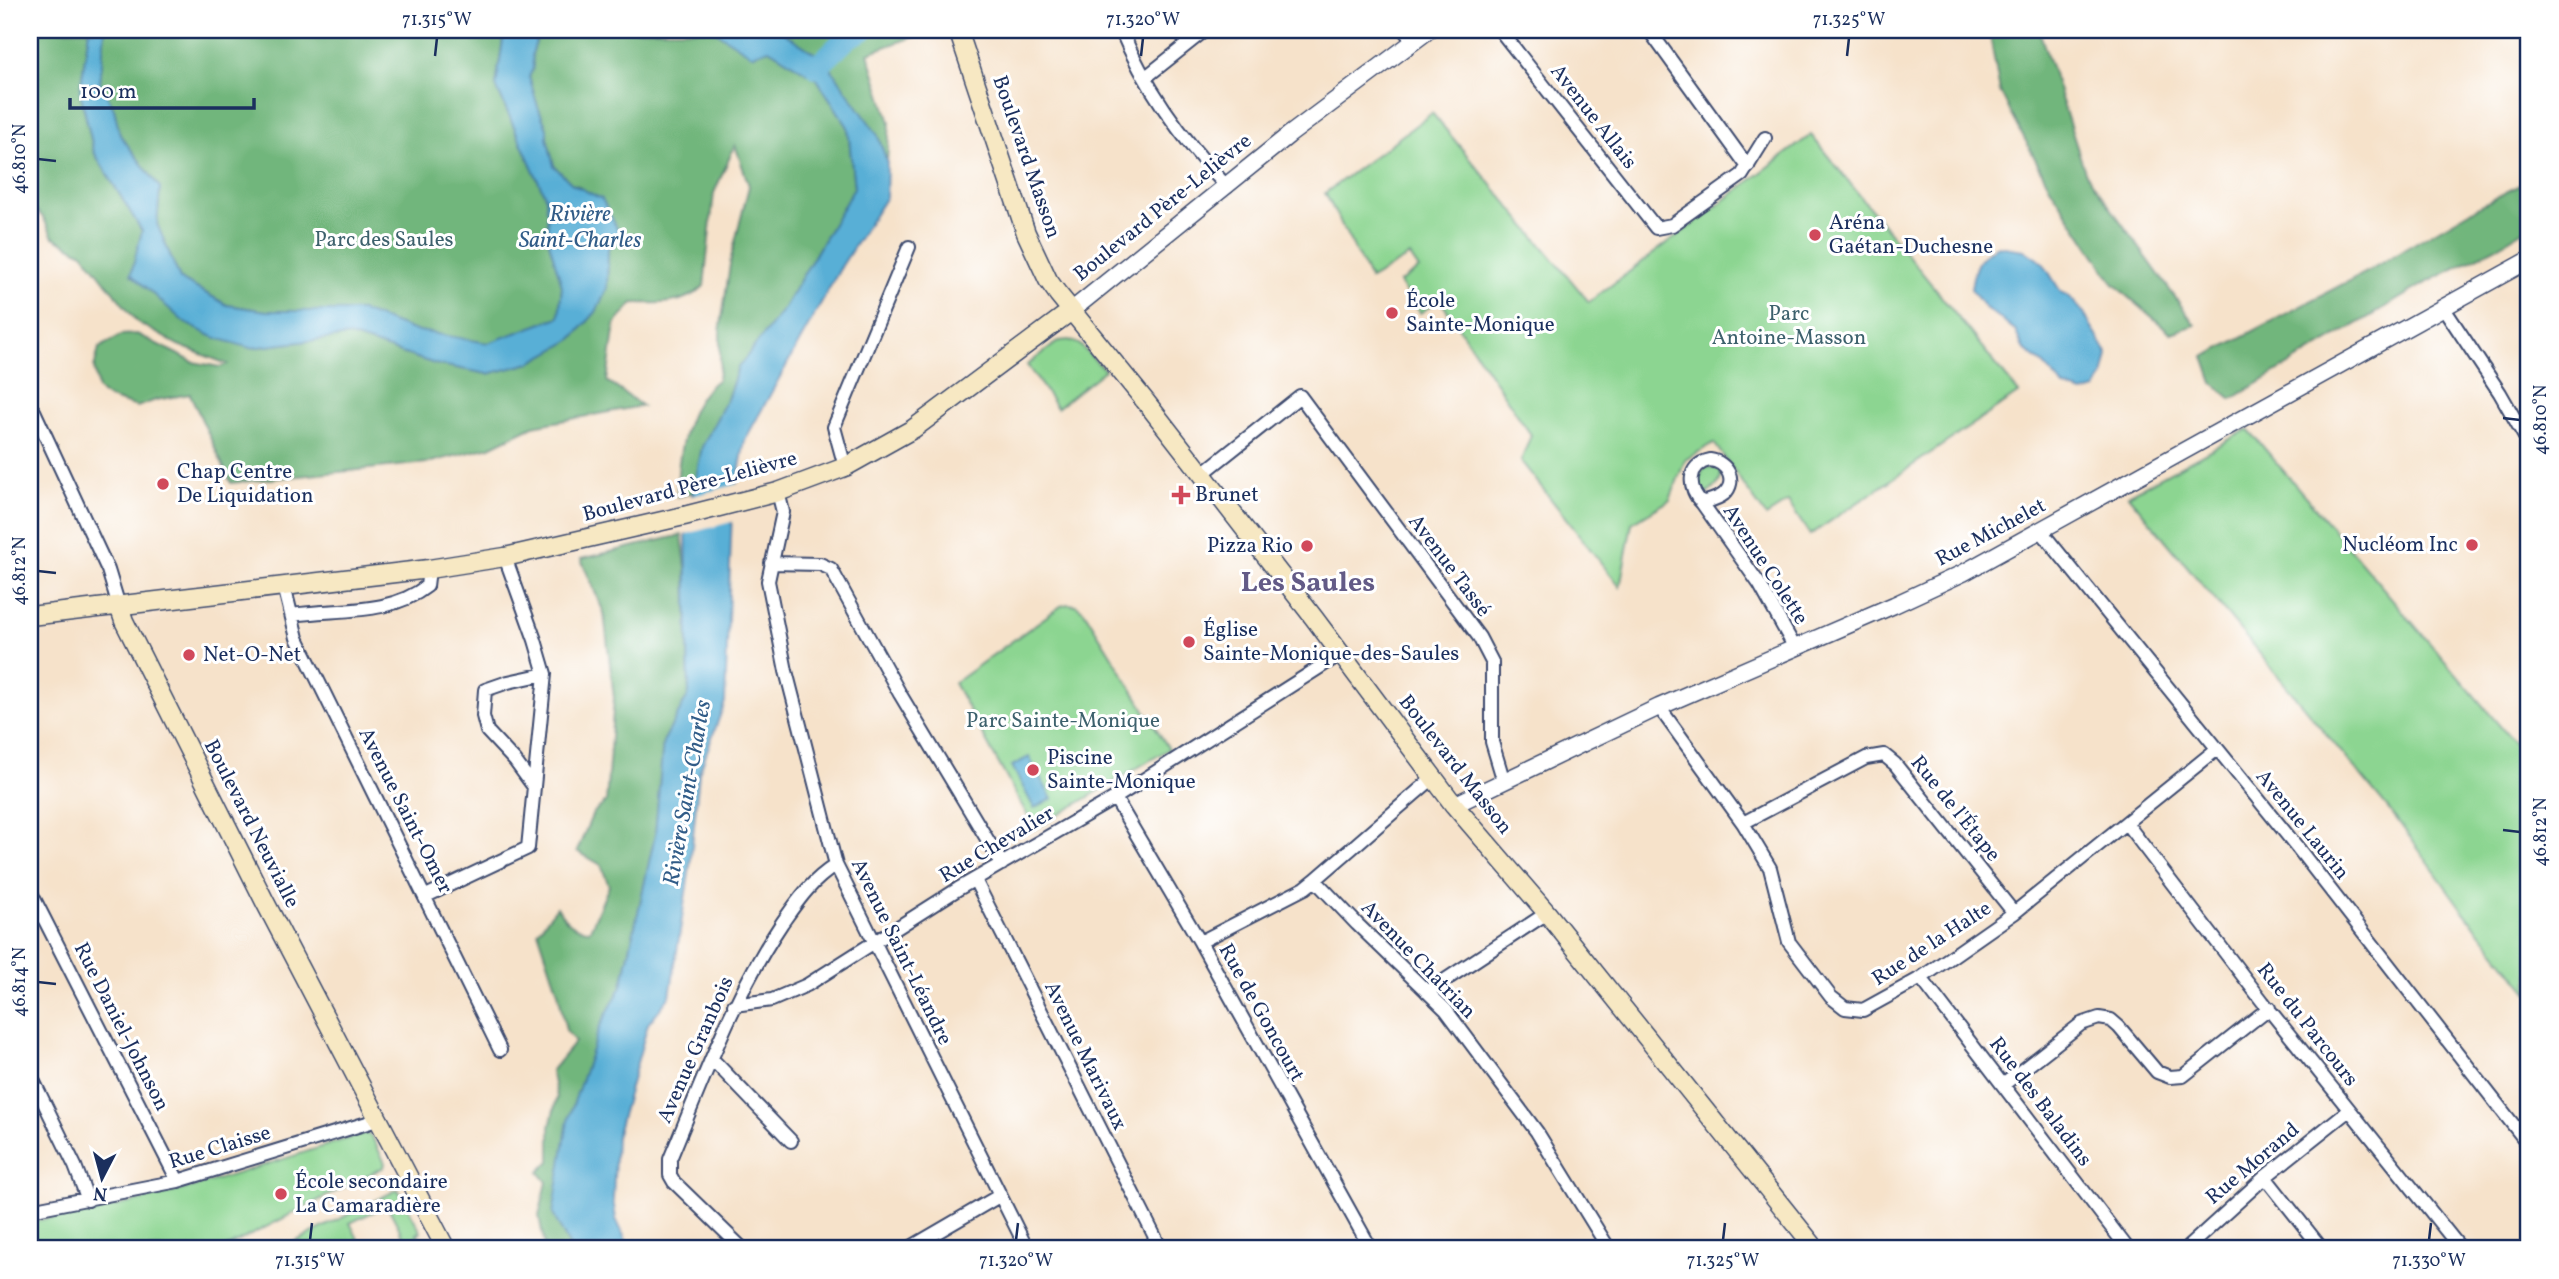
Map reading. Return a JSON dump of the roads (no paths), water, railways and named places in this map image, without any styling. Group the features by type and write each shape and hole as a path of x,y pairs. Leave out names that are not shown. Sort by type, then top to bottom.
{"main road":[{"name":"Boulevard Masson","path":"958,30 1026,233 1048,280 1342,653 1454,805 1547,913 1816,1249"},
{"name":"Boulevard Père-Lelièvre","path":"30,616 429,569 505,556 778,492 845,467 913,429 1071,311"},
{"name":"Boulevard Neuvialle","path":"119,606 181,738 446,1249"}],"street":[{"path":"1121,30 1134,61 1166,111 1205,164 1227,187"},
{"path":"1146,77 1205,30"},
{"name":"Boulevard Père-Lelièvre","path":"1071,311 1227,187 1409,36 1429,30"},
{"name":"Avenue Allais","path":"1500,30 1656,228 1672,225 1742,175 1748,167"},
{"path":"1649,30 1748,167 1765,138"},
{"path":"845,467 834,427 909,247"},
{"name":"Rue Michelet","path":"1454,805 1659,707 1940,584 2041,531 2529,260"},
{"path":"2443,307 2500,393 2529,444"},
{"name":"Avenue Tassé","path":"1202,474 1300,396 1479,637 1492,662 1492,742 1504,782"},
{"name":"Boulevard Neuvialle","path":"34,411 108,570 119,606"},
{"name":"Avenue Saint-Léandre","path":"778,492 783,512 768,581 786,671 836,865 1027,1249"},
{"name":"Avenue Colette","path":"1702,503 1760,585 1795,648"},
{"name":"Avenue Laurin","path":"2041,531 2529,1144"},
{"path":"426,896 528,848 544,674 535,640 505,556"},
{"path":"771,563 820,564 831,569 900,694 1002,864"},
{"path":"292,615 355,610 398,602 415,595 426,586 429,569"},
{"name":"Avenue Saint-Omer","path":"285,586 297,638 500,1050"},
{"name":"Rue Chevalier","path":"734,1005 772,1000 807,985 975,880 1115,798 1342,653"},
{"path":"534,787 515,761 487,731 483,716 485,690 544,674"},
{"name":"Rue de la Halte","path":"1659,707 1743,823 1770,868 1789,942 1830,997 1846,1008 1863,1010 1921,978 2014,913 2217,749"},
{"name":"Rue de l'Étape","path":"1743,823 1866,758 1884,755 1895,764 2014,913"},
{"path":"1200,942 1305,888 1433,778"},
{"name":"Rue de Goncourt","path":"1115,798 1200,942 1371,1249"},
{"name":"Rue du Parcours","path":"2126,823 2460,1249"},
{"name":"Avenue Granbois","path":"743,1249 674,1182 669,1167 670,1159 734,1005 765,949 817,877 836,865"},
{"name":"Avenue Marivaux","path":"975,880 1161,1249"},
{"name":"Avenue Chatrian","path":"1315,880 1357,925 1446,1010 1537,1132 1609,1249"},
{"name":"Rue Daniel-Johnson","path":"30,891 178,1181"},
{"path":"1427,992 1547,913"},
{"name":"Rue des Baladins","path":"1921,978 2128,1249"},
{"path":"2003,1085 2081,1024 2099,1018 2111,1020 2119,1027 2157,1072 2170,1077 2183,1076 2269,1008"},
{"path":"712,1059 791,1141"},
{"path":"30,1074 75,1166 88,1200"},
{"name":"Rue Morand","path":"2186,1249 2265,1177 2349,1110"},
{"name":"Rue Claisse","path":"30,1210 178,1181 377,1120"},
{"path":"2265,1177 2322,1249"},
{"path":"908,1249 999,1196"}],"water":[{"name":"Rivière Saint-Charles","path":"89,30 105,30 100,82 114,109 120,135 160,188 157,224 180,279 227,305 267,311 361,311 413,330 488,343 559,317 562,286 549,242 546,198 496,86 503,40 508,30 540,30 532,54 533,68 529,77 547,129 554,166 572,184 602,199 622,238 608,248 607,288 596,312 571,340 530,363 488,374 435,364 350,336 250,348 213,337 185,323 131,274 142,231 94,152 80,91"},
{"name":"Rivière Saint-Charles","path":"713,30 779,30 825,60 877,134 887,162 886,197 841,267 745,440 732,511 725,702 699,773 690,867 670,996 648,1024 616,1137 613,1199 616,1219 630,1249 571,1249 553,1214 568,1120 600,1026 622,986 655,835 663,742 689,694 686,528 702,447 728,397 738,368 784,308 854,188 848,127 817,79 769,49 752,55"},
{"path":"1998,246 2024,250 2043,263 2061,292 2068,295 2083,312 2108,355 2103,377 2096,389 2083,393 2064,387 2042,363 2023,348 2015,330 1984,307 1971,289 1978,263 1985,254"},
{"path":"1029,757 1052,799 1034,808 1012,766"}],"waterway":[{"path":"817,67 848,37 862,30"}],"place":[{"name":"Aréna Gaétan-Duchesne","path":"1815,235"},
{"name":"École Sainte-Monique","path":"1392,313"},
{"name":"Chap Centre De Liquidation","path":"163,484"},
{"name":"Brunet","path":"1181,495"},
{"name":"Nucléom Inc","path":"2472,545"},
{"name":"Pizza Rio","path":"1307,546"},
{"name":"Église Sainte-Monique-des-Saules","path":"1189,642"},
{"name":"Net-O-Net","path":"189,655"},
{"name":"Piscine Sainte-Monique","path":"1033,770"},
{"name":"École secondaire La Camaradière","path":"281,1194"}],"district":[{"name":"Les Saules","path":"1308,583"}],"park label":[{"name":"Parc des Saules","path":"384,240"},
{"name":"Parc Antoine-Masson","path":"1789,326"},
{"name":"Parc Sainte-Monique","path":"1063,721"}]}
